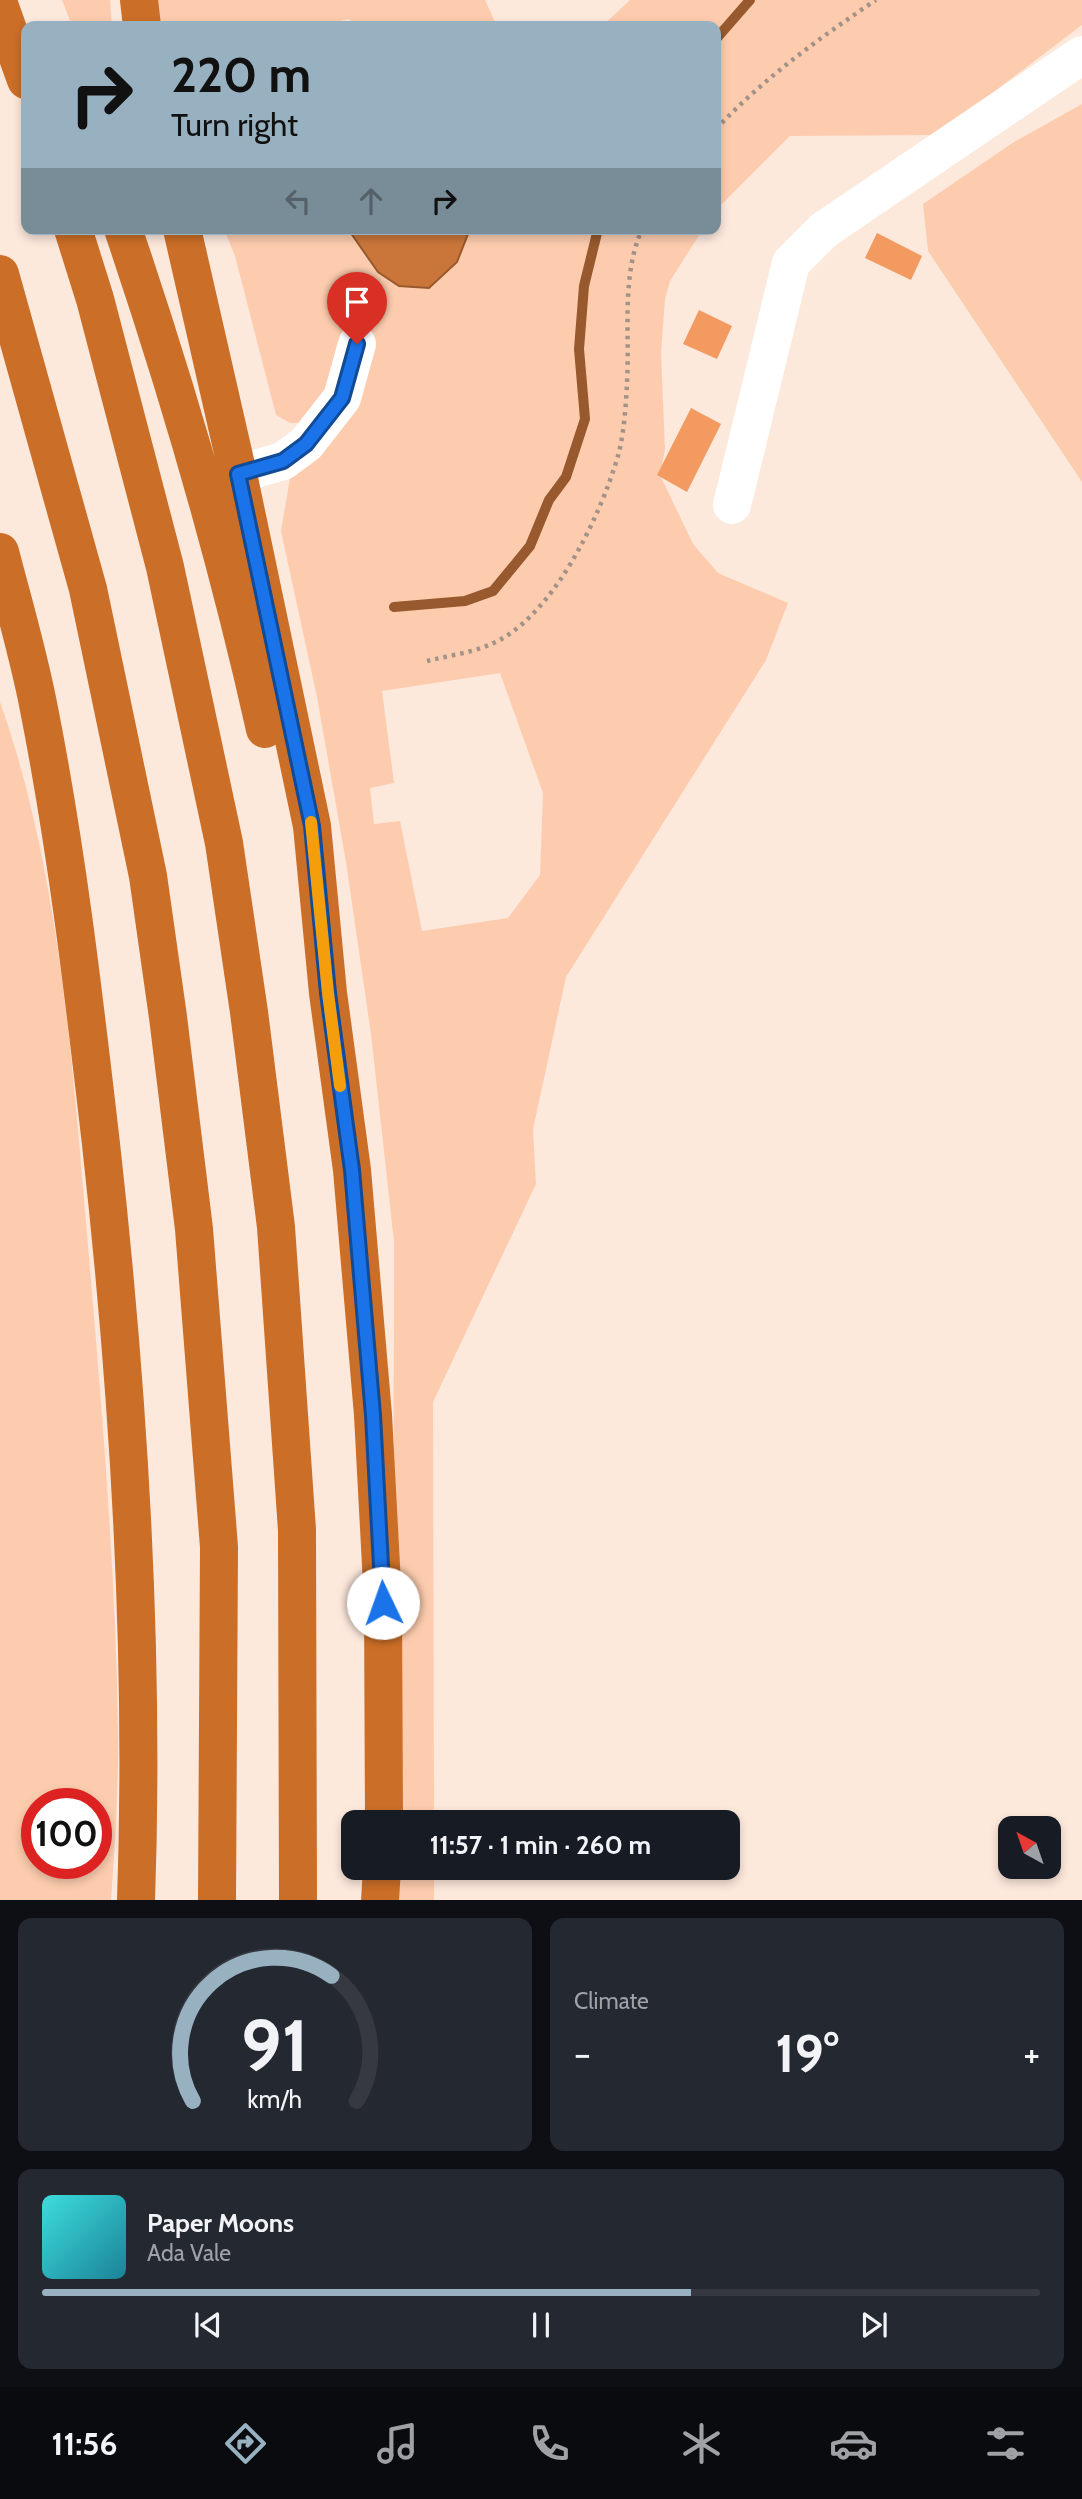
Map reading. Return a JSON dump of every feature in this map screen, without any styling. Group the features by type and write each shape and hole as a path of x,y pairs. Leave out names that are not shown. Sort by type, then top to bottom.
{"highway":[{"path":"15,0 27,21"},
{"path":"139,0 141,21"},
{"path":"0,7 21,66"},
{"path":"76,235 96,299 165,567 223,843 249,1012 276,1227 297,1530 298,1900"},
{"path":"125,235 162,343 213,514 328,993"},
{"path":"183,235 238,474 312,826 328,993 352,1170 373,1415 383,1603 384,1810"},
{"path":"0,274 88,589 148,876 168,1017 194,1229 219,1547 217,1900"},
{"path":"0,552 37,700 61,836 92,1061 119,1307 131,1484 138,1672 136,1900"},
{"path":"0,647 61,836"},
{"path":"380,1900 381,1880"}],"lane":[{"path":"732,505 791,263 824,230 1082,55"},
{"path":"238,474 283,461 306,444 342,398 357,344"}],"path":[{"path":"721,124 751,92 812,44 876,0"},
{"path":"427,661 490,645 533,613 562,577 603,501 618,453 627,383 631,267 640,235"}],"shaded area":[{"path":"62,0 110,0 112,21 70,21"},
{"path":"155,0 485,0 495,21 347,19 157,21"},
{"path":"630,0 1082,0 1082,25 937,135 790,136 721,205 721,21 607,21"},
{"path":"1082,104 1082,482 928,251 923,204 1014,142"},
{"path":"226,235 352,235 378,272 399,286 457,262 468,235 699,235 670,281 665,299 661,353 665,449 660,475 693,544 718,573 788,603 766,660 566,977 533,1129 536,1184 433,1402 434,1810 393,1810 394,1242 371,1034 346,862 317,697 281,531 290,478 309,423 290,423 276,415 235,256","holes":["500,673 543,793 540,875 508,918 422,931 400,821 374,824 370,788 394,783 382,691"]},
{"path":"352,235 468,235 457,262 429,288 399,286 378,272"},
{"path":"0,702 20,765 50,897 68,1033 81,1168 107,1479 114,1602 118,1747 116,1812 111,1900 0,1900"},
{"path":"393,1880 434,1880 434,1900 393,1900"}],"building":[{"path":"877,233 922,256 911,280 865,258"},
{"path":"699,310 732,326 717,359 683,344"},
{"path":"691,408 721,424 687,492 657,475"}],"waterway":[{"path":"721,33 750,0"},
{"path":"394,607 465,601 493,591 530,546 549,500 566,477 585,419 579,349 584,286 597,235"}],"slow traffic":[{"path":"311,822 340,1086"}],"route":[{"path":"357,344 342,398 306,444 283,461 238,474 312,826 328,993 352,1170 373,1415 383,1603"}]}
